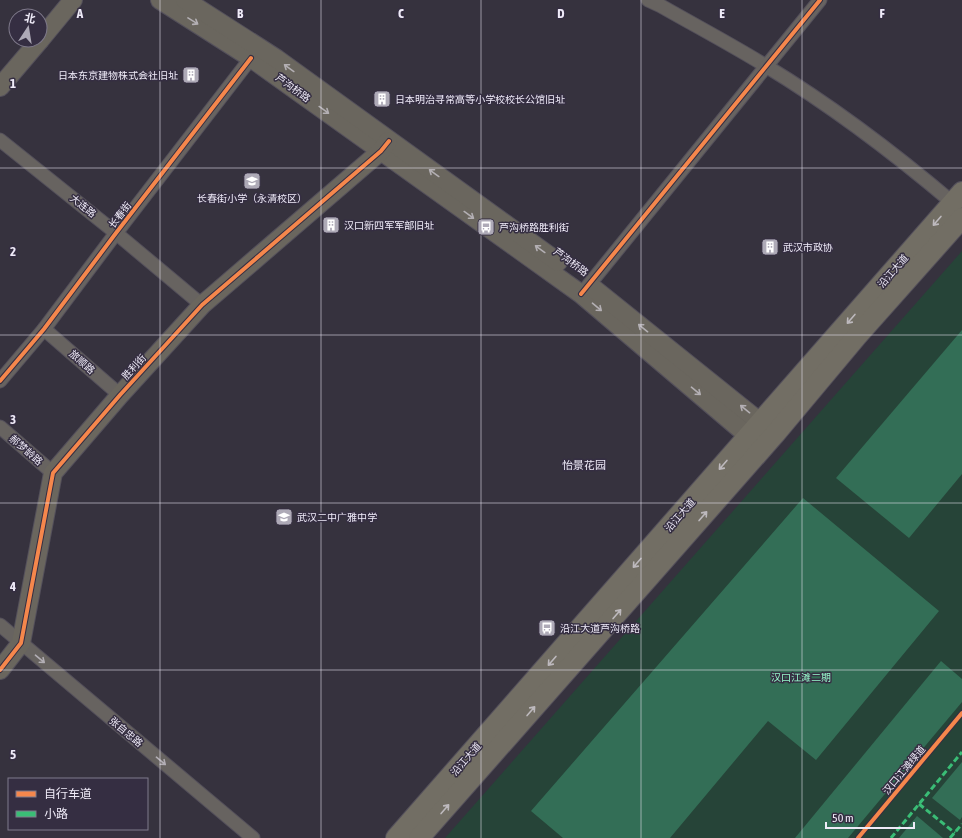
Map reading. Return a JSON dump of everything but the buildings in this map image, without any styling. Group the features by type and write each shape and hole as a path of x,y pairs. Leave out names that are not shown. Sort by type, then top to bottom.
{"main road":[{"path":"48,31 74,0"},
{"name":"芦沟桥路","path":"160,0 385,146"},
{"name":"芦沟桥路","path":"185,0 277,59 486,227 585,290 762,435"},
{"path":"0,87 33,48"},
{"name":"胜利街","path":"53,473 120,395 202,305 385,146"},
{"name":"沿江大道","path":"419,838 959,204"},
{"name":"沿江大道","path":"396,838 762,435"},
{"path":"0,670 21,643 53,473"}],"street":[{"path":"648,0 767,66 857,127 959,204"},
{"path":"585,290 820,0"},
{"name":"长春街","path":"0,381 44,329 251,58"},
{"name":"大连路","path":"0,140 116,233 202,305"},
{"name":"旅顺路","path":"44,329 120,395"},
{"name":"郝梦龄路","path":"0,427 53,473"},
{"name":"张自忠路","path":"0,625 253,838"}],"green space":[{"name":"汉口江滩二期","path":"962,251 962,838 445,838"},
{"path":"962,330 962,474 909,538 836,478"},
{"path":"803,498 939,611 816,760 768,721 670,838 563,838 531,811"},
{"path":"941,661 962,679 962,702 848,838 795,838"},
{"path":"962,762 962,817 960,820 932,798"},
{"path":"917,816 943,838 899,838"}],"marked path":[{"path":"891,838 962,752"},
{"path":"919,804 955,833"},
{"path":"950,838 962,824"}],"cycle path":[{"path":"581,294 820,0"},
{"path":"0,381 44,329 251,58"},
{"path":"0,670 21,643 53,473 120,395 202,305 381,151 389,141"},
{"name":"汉口江滩绿道","path":"858,838 962,713"}],"place":[{"name":"日本东京建物株式会社旧址","path":"191,75"},
{"name":"日本明治寻常高等小学校校长公馆旧址","path":"382,99"},
{"name":"长春街小学（永清校区）","path":"252,181"},
{"name":"汉口新四军军部旧址","path":"331,225"},
{"name":"芦沟桥路胜利街","path":"486,227"},
{"name":"武汉市政协","path":"770,247"},
{"name":"武汉二中广雅中学","path":"284,517"},
{"name":"沿江大道芦沟桥路","path":"547,628"}],"district":[{"name":"怡景花园","path":"584,465"}]}
